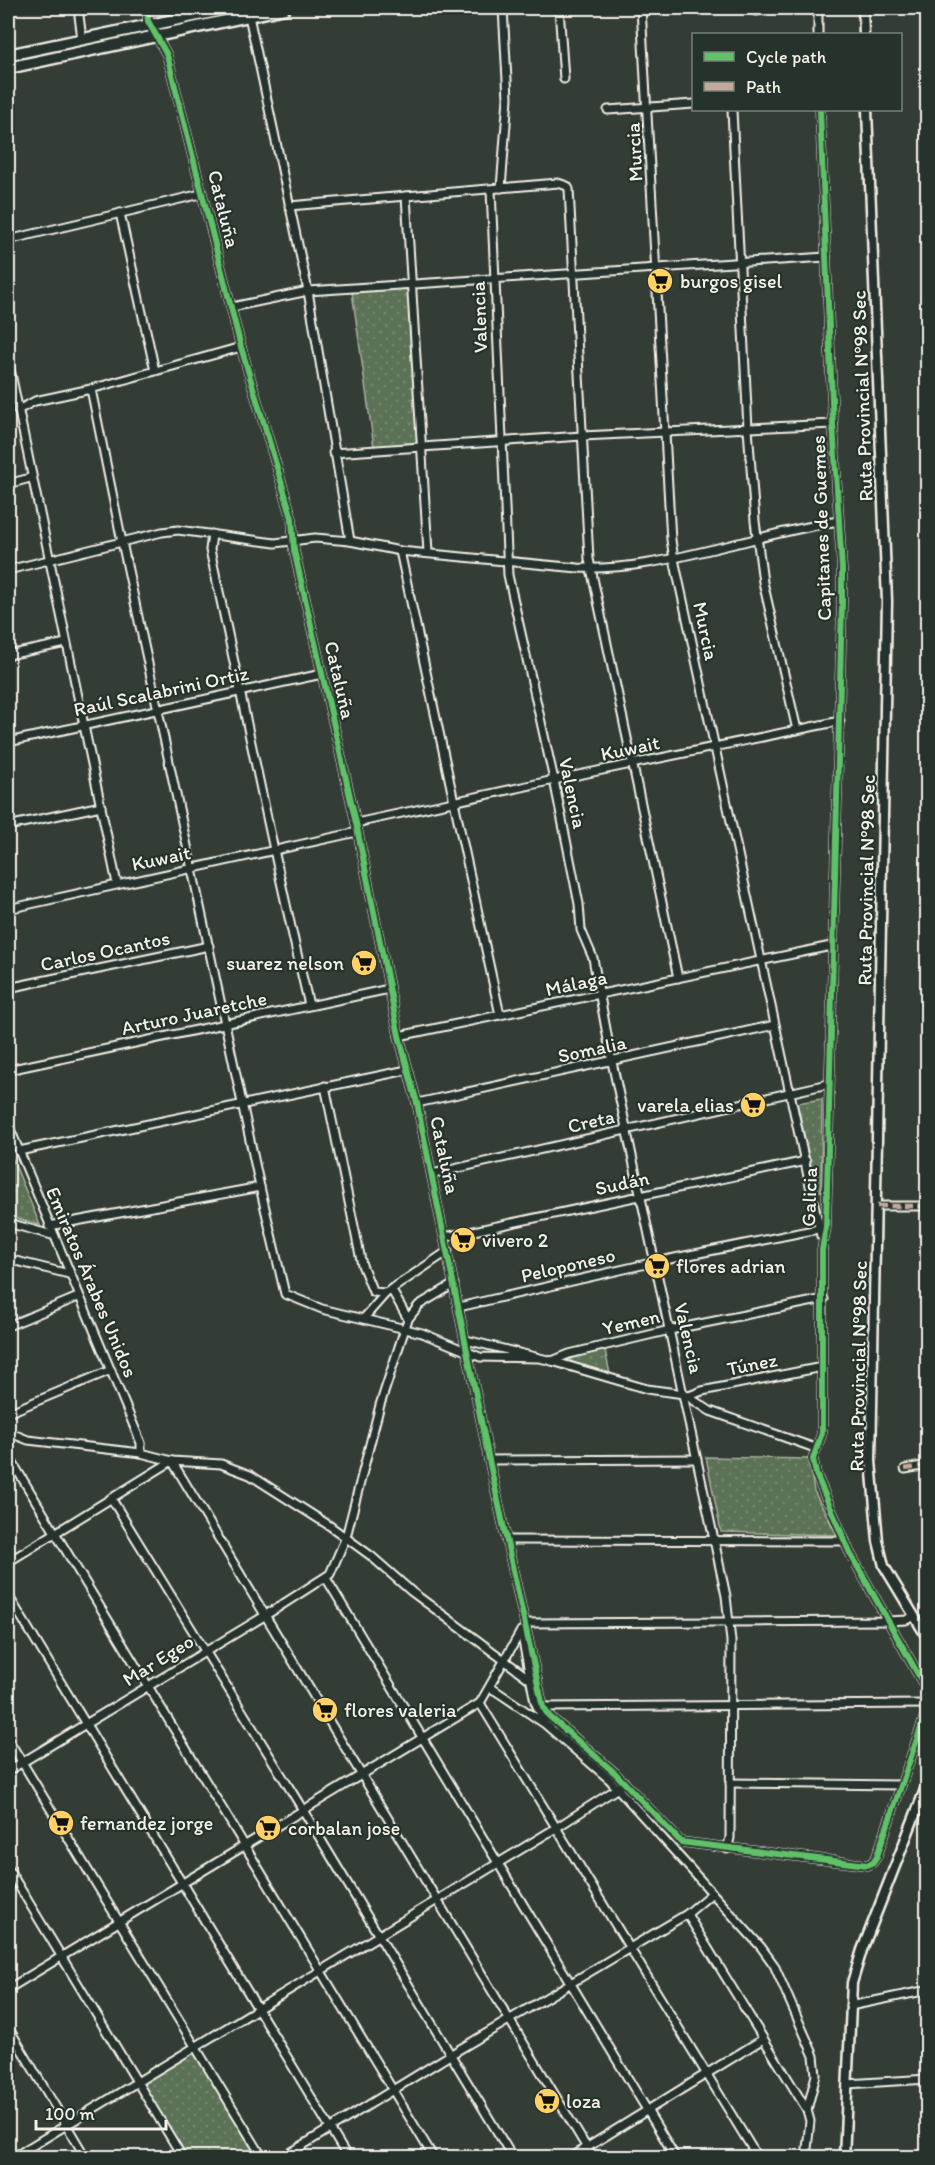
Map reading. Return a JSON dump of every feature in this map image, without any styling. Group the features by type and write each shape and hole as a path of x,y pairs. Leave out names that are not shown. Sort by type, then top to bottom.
{"main road":[{"path":"8,55 231,8"},
{"path":"8,68 285,8"}],"street":[{"path":"78,8 82,39"},
{"path":"147,8 150,25"},
{"path":"501,188 508,98 503,8"},
{"path":"559,8 564,79"},
{"name":"Murcia","path":"641,8 674,559 760,960 823,1228"},
{"path":"748,8 756,11 773,8"},
{"path":"818,8 818,33"},
{"path":"863,8 864,33"},
{"path":"249,16 308,291 333,453 350,541"},
{"name":"Cataluña","path":"150,25 167,55 194,154 201,194 241,347 290,508 294,530 293,541 356,824 388,989 417,1103 524,1627"},
{"path":"608,110 692,104"},
{"path":"732,111 748,429 757,538 763,582 797,730"},
{"name":"Capitanes de Guemes","path":"820,111 833,424 842,569 840,721 831,946"},
{"name":"Ruta Provincial Nº98 Sec","path":"867,111 886,601 877,1206 871,1431 873,1487 878,1541 884,1566 927,1639"},
{"path":"289,206 558,183 567,186 589,559 678,978"},
{"name":"Valencia","path":"491,190 508,575 554,780 579,904 581,930 593,958 598,995 640,1196 687,1395 697,1460 730,1622 730,1838 727,1849"},
{"path":"8,240 201,194"},
{"path":"406,196 428,552"},
{"path":"120,213 155,371"},
{"path":"232,307 308,291 826,257"},
{"path":"18,410 35,401 91,389 241,347"},
{"path":"8,359 30,478 85,725 117,884"},
{"path":"91,389 242,1105 285,1294 322,1309 422,1333 488,1358 538,1358"},
{"path":"333,453 582,436 833,424"},
{"path":"8,483 30,478"},
{"path":"8,570 171,531 275,543 315,538 350,541 400,550 592,569 652,564 838,521"},
{"path":"212,534 210,550 273,850 309,1005"},
{"path":"400,550 500,1016"},
{"path":"8,656 66,643"},
{"name":"Raúl Scalabrini Ortiz","path":"8,742 322,674"},
{"name":"Kuwait","path":"356,824 554,780 840,721"},
{"path":"8,826 101,807"},
{"name":"Kuwait","path":"8,909 357,832"},
{"name":"Carlos Ocantos","path":"8,988 209,946"},
{"name":"Málaga","path":"399,1036 831,946"},
{"name":"Galicia","path":"831,946 822,1250 824,1299 822,1433 813,1459 816,1474 850,1553 924,1684 927,1704"},
{"name":"Arturo Juaretche","path":"8,1070 388,989"},
{"name":"Somalia","path":"417,1103 775,1025"},
{"path":"19,1151 407,1070"},
{"name":"Creta","path":"432,1174 828,1084"},
{"path":"325,1086 362,1265 373,1292 388,1291"},
{"name":"Emiratos Árabes Unidos","path":"8,1124 52,1235 141,1443 141,1453"},
{"name":"Sudán","path":"445,1237 806,1161"},
{"path":"49,1226 260,1186"},
{"path":"877,1206 927,1206"},
{"path":"8,1223 52,1235"},
{"name":"Peloponeso","path":"459,1307 655,1262 823,1228"},
{"path":"364,1318 388,1291 448,1251"},
{"path":"8,1259 69,1274"},
{"path":"454,1284 419,1305 408,1319 380,1405 346,1538 333,1570 326,1578 676,2157"},
{"path":"388,1291 408,1319"},
{"path":"8,1326 78,1297"},
{"name":"Yemen","path":"552,1361 569,1354 670,1330 824,1299"},
{"path":"466,1340 552,1361 647,1389 687,1395 711,1411 815,1448"},
{"name":"Túnez","path":"687,1395 822,1367"},
{"path":"8,1413 111,1370"},
{"path":"8,1432 28,1440 141,1453 171,1461 212,1463 235,1468 250,1475 346,1538 412,1592 531,1680"},
{"path":"8,1455 434,2157"},
{"path":"489,1460 697,1460"},
{"path":"8,1562 171,1461"},
{"path":"171,1461 593,2157"},
{"path":"905,1469 927,1465"},
{"path":"111,1498 513,2157"},
{"path":"507,1540 845,1540"},
{"name":"Mar Egeo","path":"8,1771 326,1578"},
{"path":"8,1595 348,2157"},
{"path":"524,1627 888,1621 906,1620 913,1617"},
{"path":"8,1989 480,1703 524,1627"},
{"path":"524,1627 531,1680 536,1702 545,1724"},
{"path":"524,1627 543,1707 549,1716 593,1752 681,1842 870,1864 878,1856 926,1713 927,1704 543,1707"},
{"path":"490,1688 545,1724 618,1788 748,1930 774,1965 810,2042 817,2065 807,2110"},
{"path":"480,1703 758,2157"},
{"path":"8,1739 263,2157"},
{"path":"12,2157 498,1864 624,1782"},
{"path":"844,2157 852,1983 862,1950 927,1782"},
{"path":"730,1783 901,1785"},
{"path":"672,1849 681,1842"},
{"path":"8,1868 183,2157"},
{"path":"282,2157 687,1914 712,1893"},
{"path":"687,1914 807,2110 810,2121 806,2157"},
{"path":"850,2006 927,1990"},
{"path":"8,2027 86,2157"},
{"path":"570,2157 763,2039"},
{"path":"848,2084 927,2079"}],"green space":[{"path":"409,287 419,444 374,447 352,292"},
{"path":"822,1099 821,1191 817,1192 797,1103"},
{"path":"8,1148 40,1225 8,1216"},
{"path":"605,1350 610,1374 572,1362 569,1358"},
{"path":"706,1457 809,1459 814,1491 837,1535 721,1532"},
{"path":"196,2047 262,2157 184,2157 139,2082"}],"marked path":[{"path":"877,1206 928,1206"},
{"path":"905,1469 928,1465"}],"cycle path":[{"path":"147,8 148,21 167,55 241,347 292,518 294,550 356,823 399,1036 417,1103 489,1460 543,1707 549,1716 615,1773 681,1842 867,1865 877,1856 926,1713 926,1691 850,1553 816,1474 813,1459 822,1433 822,1250 826,1227 842,604 820,111"}],"place":[{"name":"burgos gisel","path":"660,281"},
{"name":"suarez nelson","path":"364,963"},
{"name":"varela elias","path":"753,1105"},
{"name":"vivero 2","path":"463,1240"},
{"name":"flores adrian","path":"657,1266"},
{"name":"flores valeria","path":"325,1710"},
{"name":"fernandez jorge","path":"61,1823"},
{"name":"corbalan jose","path":"268,1828"},
{"name":"loza","path":"547,2101"}]}
